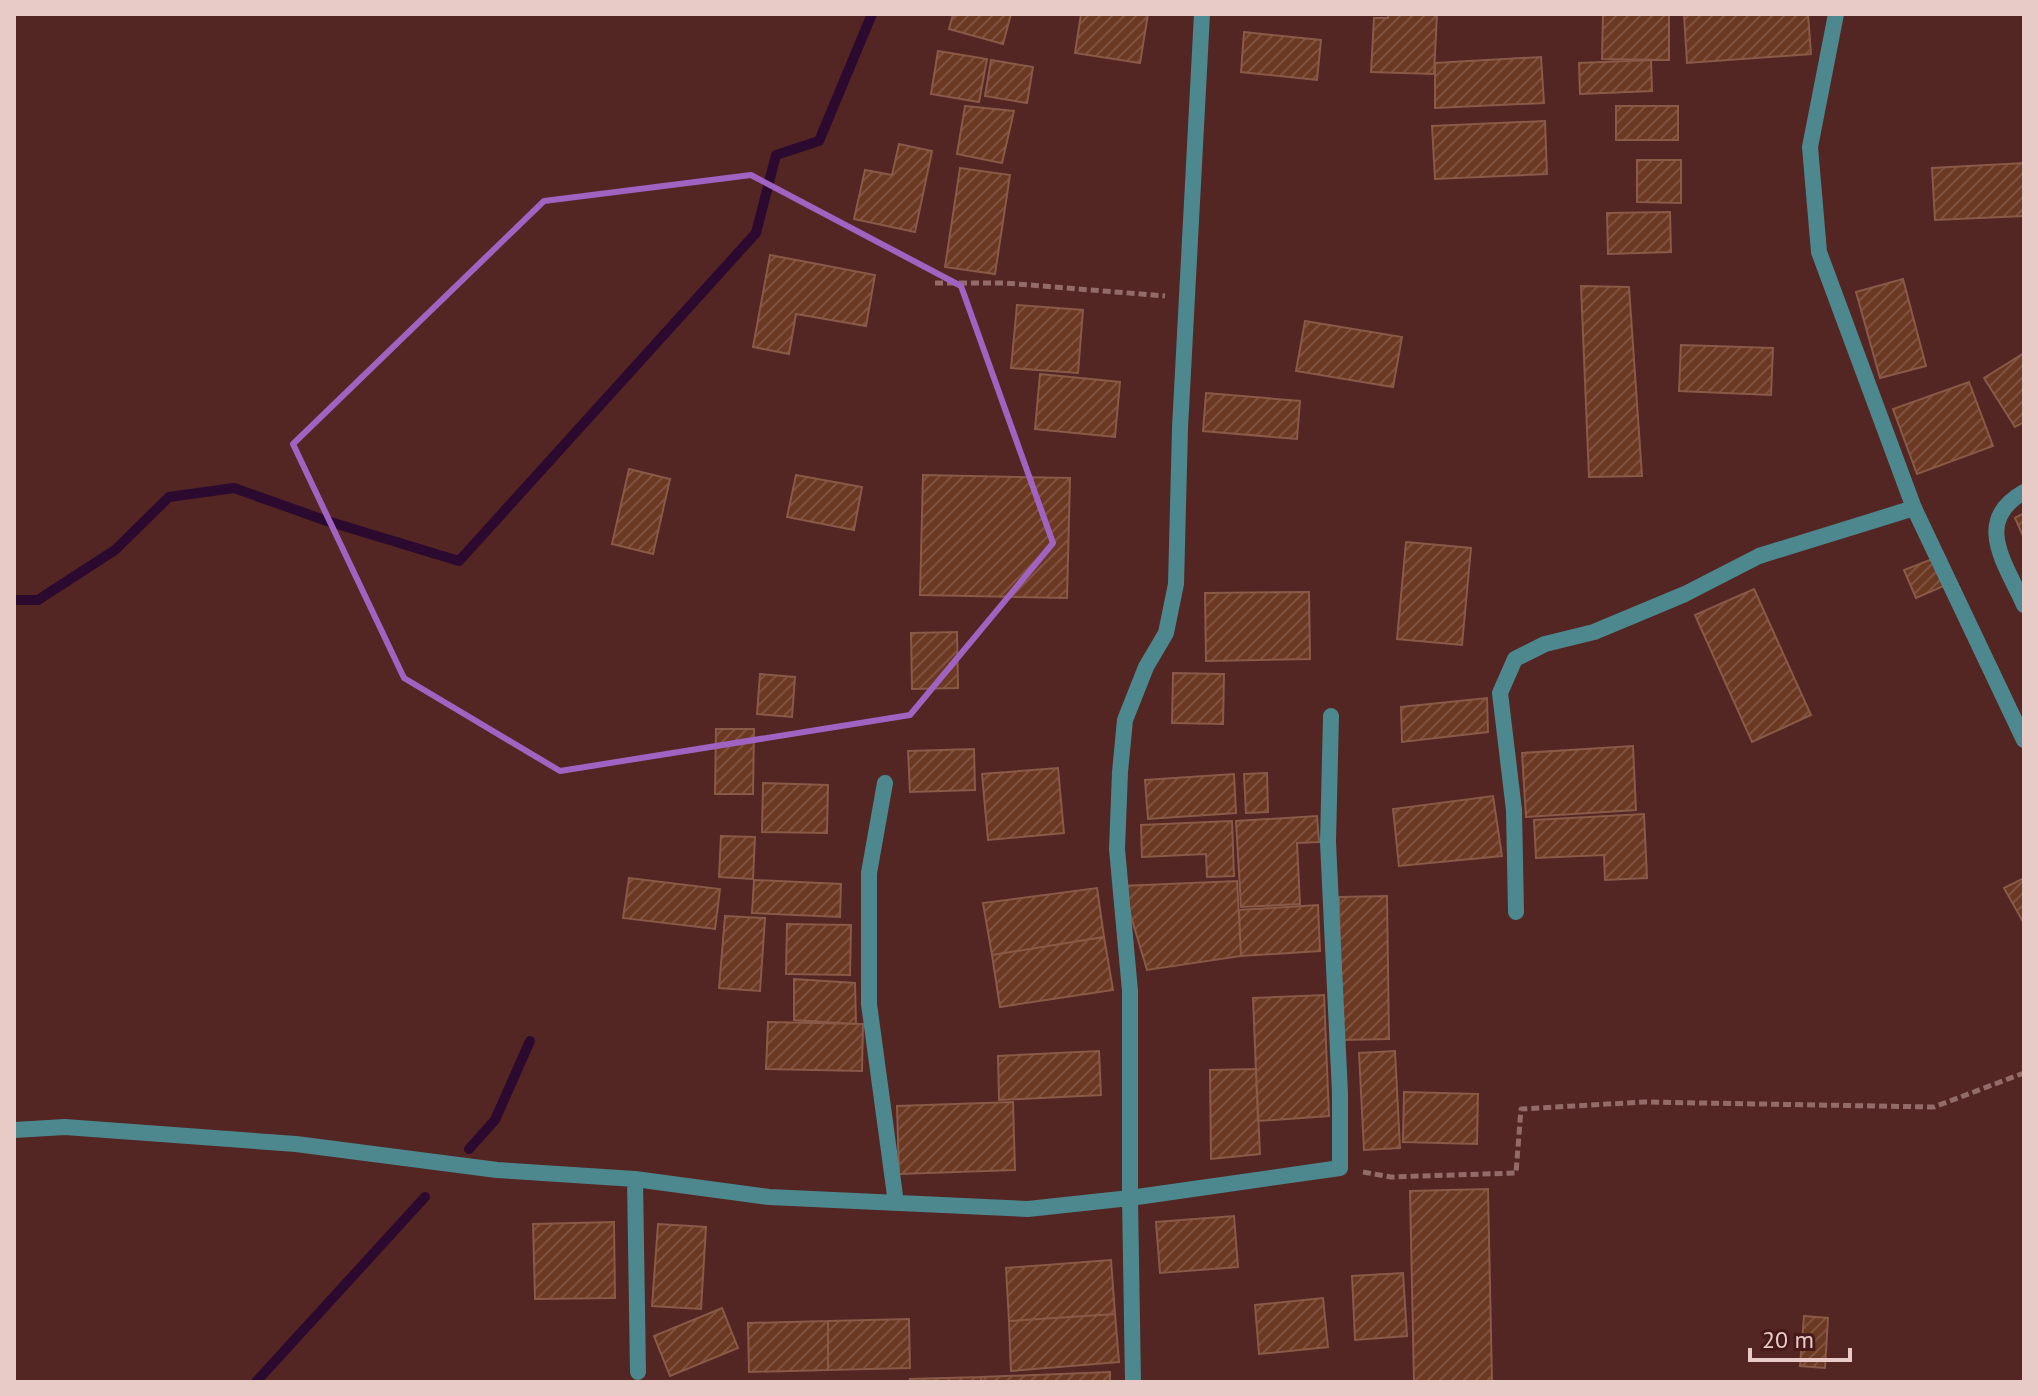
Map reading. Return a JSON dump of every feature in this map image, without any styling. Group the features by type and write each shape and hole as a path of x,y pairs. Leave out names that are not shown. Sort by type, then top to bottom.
{"street":[{"path":"1133,1382 1130,991 1117,849 1120,772 1125,720 1146,667 1166,633 1176,584 1180,428 1202,14"},
{"path":"1836,14 1810,147 1819,252 1914,508 2024,740"},
{"path":"2024,492 2008,500 1996,517 1995,538 2024,605"},
{"path":"1516,912 1514,810 1500,693 1515,659 1545,644 1594,632 1685,594 1759,556 1914,508"},
{"path":"14,1130 65,1127 296,1144 497,1170 635,1179 769,1197 1028,1209 1340,1168 1340,1093 1328,842 1331,716"},
{"path":"885,783 869,873 869,1004 896,1203"},
{"path":"635,1179 638,1372"}],"path":[{"path":"935,283 1005,283 1189,298"},
{"path":"1391,1177 1516,1173 1521,1109 1644,1102 1934,1107 2024,1073"}],"highlighted area":[{"path":"751,175 961,286 1053,543 910,715 560,771 404,678 293,444 544,201"}],"building":[{"path":"953,14 1011,14 1003,44 949,29"},
{"path":"1081,14 1148,14 1140,63 1075,53"},
{"path":"1388,14 1437,14 1434,74 1371,72 1374,18 1388,18"},
{"path":"1603,14 1669,14 1669,60 1602,59"},
{"path":"1684,14 1808,14 1811,54 1687,63"},
{"path":"1244,32 1321,40 1317,80 1241,72"},
{"path":"938,51 987,59 979,102 931,94"},
{"path":"1541,57 1544,103 1435,108 1435,63"},
{"path":"991,60 1033,67 1027,103 985,96"},
{"path":"1651,60 1652,91 1580,94 1579,63"},
{"path":"965,106 1014,111 1002,163 957,154"},
{"path":"1616,106 1678,106 1678,140 1616,140"},
{"path":"1545,121 1547,174 1435,179 1432,126"},
{"path":"899,144 932,151 915,232 854,219 865,170 892,175"},
{"path":"1637,160 1681,160 1681,203 1637,202"},
{"path":"2024,163 2024,216 1935,220 1932,168"},
{"path":"960,168 1010,175 995,274 945,267"},
{"path":"1670,212 1671,252 1608,254 1607,213"},
{"path":"770,255 875,275 866,326 796,314 789,354 753,347"},
{"path":"1903,279 1926,366 1880,378 1856,292"},
{"path":"1581,286 1629,287 1642,476 1589,477"},
{"path":"1017,305 1083,310 1078,373 1011,368"},
{"path":"1305,321 1402,337 1393,387 1296,371"},
{"path":"1681,345 1773,348 1771,395 1679,391"},
{"path":"2024,353 2024,422 2015,427 1984,378"},
{"path":"1040,374 1120,382 1115,437 1035,429"},
{"path":"1969,382 1993,446 1917,474 1893,409"},
{"path":"1206,393 1300,401 1297,439 1203,431"},
{"path":"629,469 670,479 653,554 612,544"},
{"path":"796,475 862,487 854,530 787,517"},
{"path":"923,475 1070,478 1067,598 920,595"},
{"path":"2024,513 2024,538 2015,518"},
{"path":"1406,542 1471,548 1462,645 1397,639"},
{"path":"1935,558 1946,585 1916,598 1904,570"},
{"path":"1754,589 1811,715 1752,742 1695,615"},
{"path":"1309,592 1310,659 1206,661 1205,593"},
{"path":"957,632 958,688 912,689 911,633"},
{"path":"1173,673 1224,674 1223,724 1172,723"},
{"path":"760,674 795,677 792,717 757,714"},
{"path":"1487,698 1488,732 1402,742 1401,707"},
{"path":"716,729 754,729 753,794 715,794"},
{"path":"1633,746 1636,810 1526,817 1522,753"},
{"path":"974,749 975,790 910,792 908,751"},
{"path":"1058,768 1064,833 988,840 982,774"},
{"path":"1267,773 1268,812 1246,813 1244,774"},
{"path":"1234,774 1236,813 1148,819 1145,780"},
{"path":"763,783 828,785 827,833 762,832"},
{"path":"1493,796 1502,856 1399,866 1393,809"},
{"path":"1644,814 1647,878 1605,880 1604,855 1536,858 1534,820"},
{"path":"1317,816 1319,842 1297,843 1300,904 1241,907 1236,821"},
{"path":"1232,821 1234,876 1207,877 1206,854 1142,857 1141,825"},
{"path":"721,836 755,837 753,879 719,877"},
{"path":"629,878 720,889 715,929 623,918"},
{"path":"2024,878 2024,919 2022,920 2004,888"},
{"path":"754,880 841,884 840,917 752,913"},
{"path":"1237,881 1241,956 1147,970 1122,886"},
{"path":"1097,888 1104,937 992,955 983,903"},
{"path":"1387,896 1389,1039 1341,1040 1339,897"},
{"path":"1318,905 1320,951 1241,956 1239,910"},
{"path":"725,916 765,918 760,991 719,988"},
{"path":"787,924 851,925 850,975 786,974"},
{"path":"1104,937 1113,990 1000,1007 992,955"},
{"path":"794,979 855,983 856,1024 794,1020"},
{"path":"1324,995 1329,1116 1258,1121 1253,998"},
{"path":"768,1022 863,1024 862,1071 766,1069"},
{"path":"1099,1051 1101,1095 999,1100 998,1056"},
{"path":"1395,1051 1400,1148 1364,1150 1359,1053"},
{"path":"1256,1069 1260,1154 1211,1159 1210,1070"},
{"path":"1404,1092 1478,1094 1477,1144 1403,1142"},
{"path":"1013,1102 1015,1170 899,1174 897,1106"},
{"path":"1488,1189 1492,1382 1414,1382 1410,1191"},
{"path":"1234,1216 1238,1267 1160,1273 1156,1222"},
{"path":"614,1222 615,1298 535,1299 533,1224"},
{"path":"658,1224 706,1227 701,1309 652,1306"},
{"path":"1111,1260 1115,1314 1009,1321 1006,1268"},
{"path":"1403,1273 1407,1336 1355,1340 1352,1276"},
{"path":"1323,1298 1328,1347 1259,1354 1255,1305"},
{"path":"722,1308 738,1348 670,1376 654,1336"},
{"path":"1115,1314 1119,1362 1011,1371 1009,1321"},
{"path":"1804,1316 1828,1318 1825,1368 1800,1366"},
{"path":"909,1319 910,1368 828,1370 828,1321"},
{"path":"828,1321 828,1370 749,1372 748,1323"},
{"path":"1110,1372 1110,1382 981,1382 981,1377"},
{"path":"981,1377 981,1382 910,1382 910,1379"}],"waterway":[{"path":"14,600 38,600 115,550 169,497 234,488 327,521 459,561 756,233 776,155 819,141 872,14"},
{"path":"469,1149 495,1120 530,1041"},
{"path":"256,1382 425,1197"}]}
